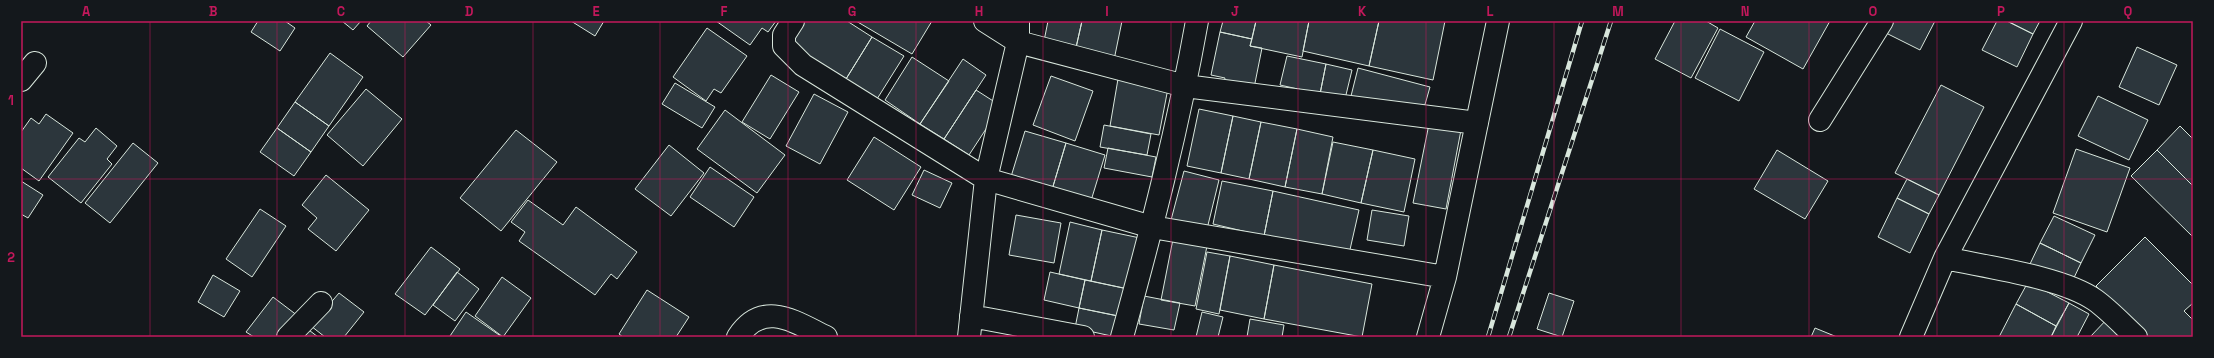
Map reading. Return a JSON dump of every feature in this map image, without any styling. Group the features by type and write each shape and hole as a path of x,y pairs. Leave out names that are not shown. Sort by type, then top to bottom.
{"street":[{"path":"792,21 784,35 784,46 804,64 986,178 1152,227 1445,277"},
{"path":"985,21 1185,86 1477,123"},
{"path":"1122,337 1152,227 1185,86 1197,21"},
{"path":"1428,337 1445,277 1498,21"},
{"path":"1820,120 1882,21"},
{"path":"1911,337 1945,258 2071,21"},
{"path":"1018,32 986,178 970,327 1083,337"},
{"path":"21,80 35,63"},
{"path":"1945,258 2039,278 2071,288 2094,300 2136,337"},
{"path":"288,337 321,303"},
{"path":"738,337 745,326 764,316 783,317 826,337"}],"building":[{"path":"258,21 285,21 295,28 280,51 251,32"},
{"path":"342,21 361,21 353,30"},
{"path":"371,21 426,21 431,25 403,57 367,26"},
{"path":"571,21 604,21 595,36"},
{"path":"716,21 776,21 768,32 762,28 750,45"},
{"path":"803,21 847,21 872,37 846,79 789,44"},
{"path":"856,21 932,21 912,54"},
{"path":"1048,21 1082,21 1075,52 1043,46"},
{"path":"1082,21 1122,21 1114,60 1075,52"},
{"path":"1223,21 1256,21 1252,39 1220,32"},
{"path":"1256,21 1309,21 1302,57 1250,46"},
{"path":"1309,21 1379,21 1369,66 1303,51"},
{"path":"1379,21 1445,21 1433,80 1369,66"},
{"path":"1675,21 1706,21 1718,28 1691,78 1655,59"},
{"path":"1755,21 1830,21 1803,69 1746,37"},
{"path":"1888,21 1935,21 1920,50 1882,31"},
{"path":"1997,21 2007,21 2033,34 2017,67 1982,50"},
{"path":"2007,21 2040,21 2033,34"},
{"path":"707,28 747,56 721,93 714,89 706,101 673,77"},
{"path":"1720,29 1764,52 1739,101 1695,78"},
{"path":"1220,32 1252,39 1250,46 1262,48 1253,93 1223,86 1225,78 1211,75"},
{"path":"872,37 904,56 877,99 846,79"},
{"path":"2137,47 2177,65 2159,105 2119,87"},
{"path":"330,53 363,77 329,126 295,102"},
{"path":"1287,56 1326,64 1320,94 1280,85"},
{"path":"912,57 949,81 920,124 885,100"},
{"path":"963,59 986,75 944,139 920,124"},
{"path":"1326,64 1352,70 1345,99 1320,94"},
{"path":"1358,68 1430,87 1422,115 1351,96"},
{"path":"1119,73 1169,83 1159,135 1110,126"},
{"path":"771,75 799,92 770,139 742,122"},
{"path":"1051,76 1093,91 1075,141 1033,125"},
{"path":"675,83 715,107 702,128 662,104"},
{"path":"1941,85 1984,107 1939,195 1895,173"},
{"path":"366,89 402,119 363,166 327,135"},
{"path":"976,90 1001,106 969,155 944,139"},
{"path":"814,94 848,112 820,164 786,146"},
{"path":"2098,96 2148,120 2129,160 2078,136"},
{"path":"295,102 329,126 311,152 277,128"},
{"path":"1199,109 1233,116 1221,173 1187,166"},
{"path":"725,110 785,155 757,193 697,149"},
{"path":"46,114 73,133 39,181 21,168 21,132 31,118 39,124"},
{"path":"1233,116 1261,122 1249,179 1221,173"},
{"path":"1261,122 1297,129 1285,187 1249,179"},
{"path":"1429,124 1461,130 1446,209 1413,203"},
{"path":"1104,125 1151,134 1147,155 1100,147"},
{"path":"2180,126 2193,139 2193,186 2157,150"},
{"path":"96,128 117,146 107,159 112,164 81,203 48,177 79,138 85,142"},
{"path":"277,128 311,152 294,176 260,152"},
{"path":"1297,129 1333,137 1322,194 1285,187"},
{"path":"516,130 557,162 501,231 460,198"},
{"path":"1025,131 1066,143 1051,193 1010,180"},
{"path":"874,137 921,167 894,210 847,180"},
{"path":"1333,142 1373,150 1361,203 1322,194"},
{"path":"133,143 158,163 110,223 85,203"},
{"path":"1066,143 1105,155 1090,204 1051,193"},
{"path":"669,145 704,173 671,216 635,189"},
{"path":"1108,148 1156,157 1152,177 1104,168"},
{"path":"2076,149 2130,168 2107,232 2053,213"},
{"path":"1373,150 1415,159 1404,212 1361,203"},
{"path":"1777,150 1828,181 1805,219 1754,189"},
{"path":"2157,150 2193,186 2193,237 2131,176"},
{"path":"710,167 754,197 734,227 690,197"},
{"path":"924,170 952,183 940,208 912,195"},
{"path":"1184,171 1219,180 1207,229 1171,220"},
{"path":"326,175 369,210 336,251 308,229 317,218 302,205"},
{"path":"1907,179 1939,195 1929,214 1897,198"},
{"path":"21,181 43,195 28,218 21,214"},
{"path":"1222,181 1273,191 1264,236 1213,224"},
{"path":"1273,191 1359,210 1349,254 1264,236"},
{"path":"1897,198 1929,214 1910,253 1878,237"},
{"path":"528,200 563,225 576,207 637,252 617,279 611,274 595,295 519,241 525,232 511,222"},
{"path":"260,209 286,226 252,277 226,259"},
{"path":"1372,210 1409,216 1404,246 1367,240"},
{"path":"1016,215 1061,223 1054,263 1009,255"},
{"path":"2054,216 2095,235 2081,263 2040,243"},
{"path":"1070,222 1102,230 1091,281 1059,274"},
{"path":"1102,230 1140,238 1128,289 1091,281"},
{"path":"2145,237 2193,285 2193,303 2184,311 2193,320 2193,337 2146,337 2096,286"},
{"path":"1173,239 1207,246 1195,306 1161,300"},
{"path":"2040,243 2081,263 2071,284 2030,264"},
{"path":"431,247 460,269 425,315 395,294"},
{"path":"1207,252 1230,256 1219,314 1196,309"},
{"path":"1230,256 1274,265 1264,319 1220,310"},
{"path":"1274,265 1372,284 1362,337 1264,319"},
{"path":"457,272 479,289 455,321 433,305"},
{"path":"1050,272 1085,280 1079,308 1044,300"},
{"path":"213,275 240,291 224,317 198,302"},
{"path":"502,277 531,298 503,337 475,316"},
{"path":"1085,280 1128,289 1123,317 1079,308"},
{"path":"2028,282 2069,303 2056,326 2016,304"},
{"path":"647,290 689,317 676,337 623,337 619,334"},
{"path":"339,293 364,312 344,337 325,337 311,326"},
{"path":"1549,293 1574,301 1562,337 1537,329"},
{"path":"1144,296 1180,303 1174,330 1139,324"},
{"path":"273,297 298,316 282,337 254,337 246,332"},
{"path":"2069,303 2089,314 2077,337 2051,337"},
{"path":"2016,304 2056,326 2051,337 1999,337"},
{"path":"1079,308 1123,317 1116,337 1075,328"},
{"path":"466,312 502,337 450,336"},
{"path":"1202,312 1223,317 1218,337 1196,337"},
{"path":"2109,317 2130,337 2090,337"},
{"path":"1250,319 1284,325 1282,337 1247,337"},
{"path":"305,327 318,337 297,337"},
{"path":"1815,328 1837,337 1811,337"}],"railway":[{"path":"1488,337 1582,21"},
{"path":"1509,337 1611,21"}]}
